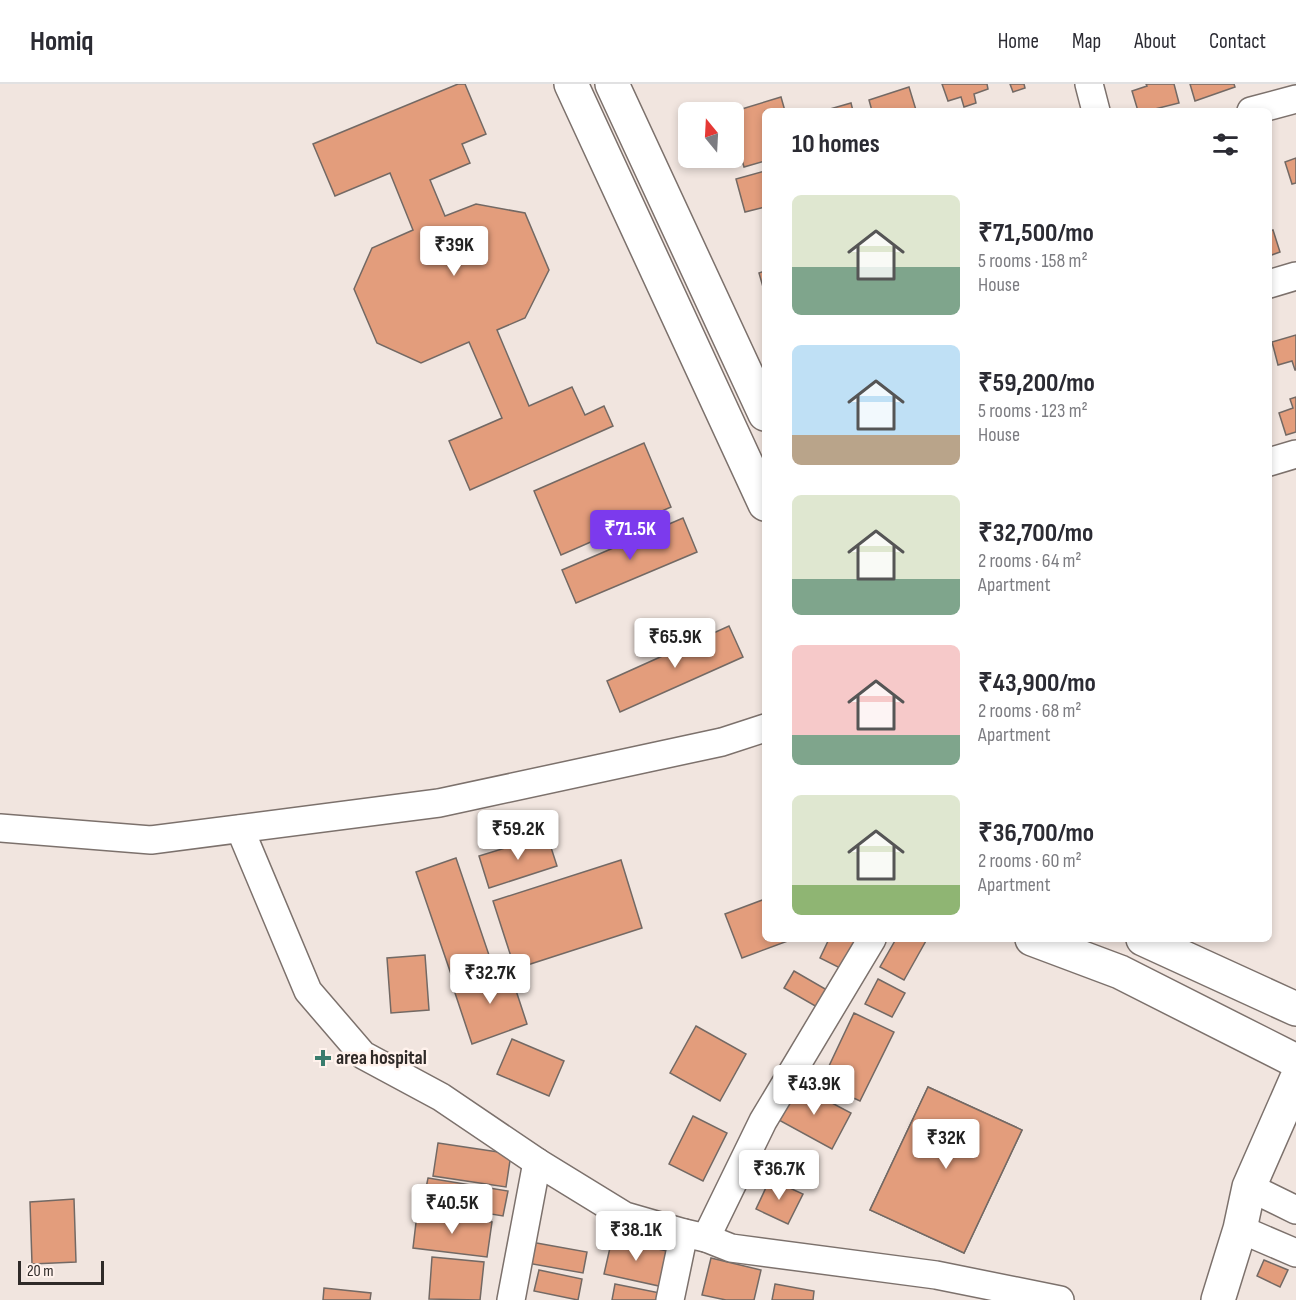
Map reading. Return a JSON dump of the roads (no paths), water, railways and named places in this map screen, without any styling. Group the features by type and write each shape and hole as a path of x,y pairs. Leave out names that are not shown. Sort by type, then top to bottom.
{"main road":[{"path":"571,84 762,498"},
{"path":"612,84 762,408"},
{"path":"1040,942 1120,972 1296,1061"},
{"path":"1150,942 1296,1009"},
{"path":"1218,1300 1249,1187 1296,1080"}],"street":[{"path":"1089,84 1095,108"},
{"path":"1262,108 1296,99"},
{"path":"1272,283 1296,276"},
{"path":"1272,461 1296,454"},
{"path":"0,828 151,840 240,829 440,803 722,742 762,729"},
{"path":"240,829 308,991 363,1055 441,1097 537,1162 625,1216 695,1235 731,1248 936,1275 1060,1300"},
{"path":"670,1300 695,1235 870,942"},
{"path":"511,1300 537,1162"},
{"path":"1249,1187 1296,1210"},
{"path":"1239,1228 1296,1253"}],"place":[{"name":"area hospital","path":"323,1058"}]}
